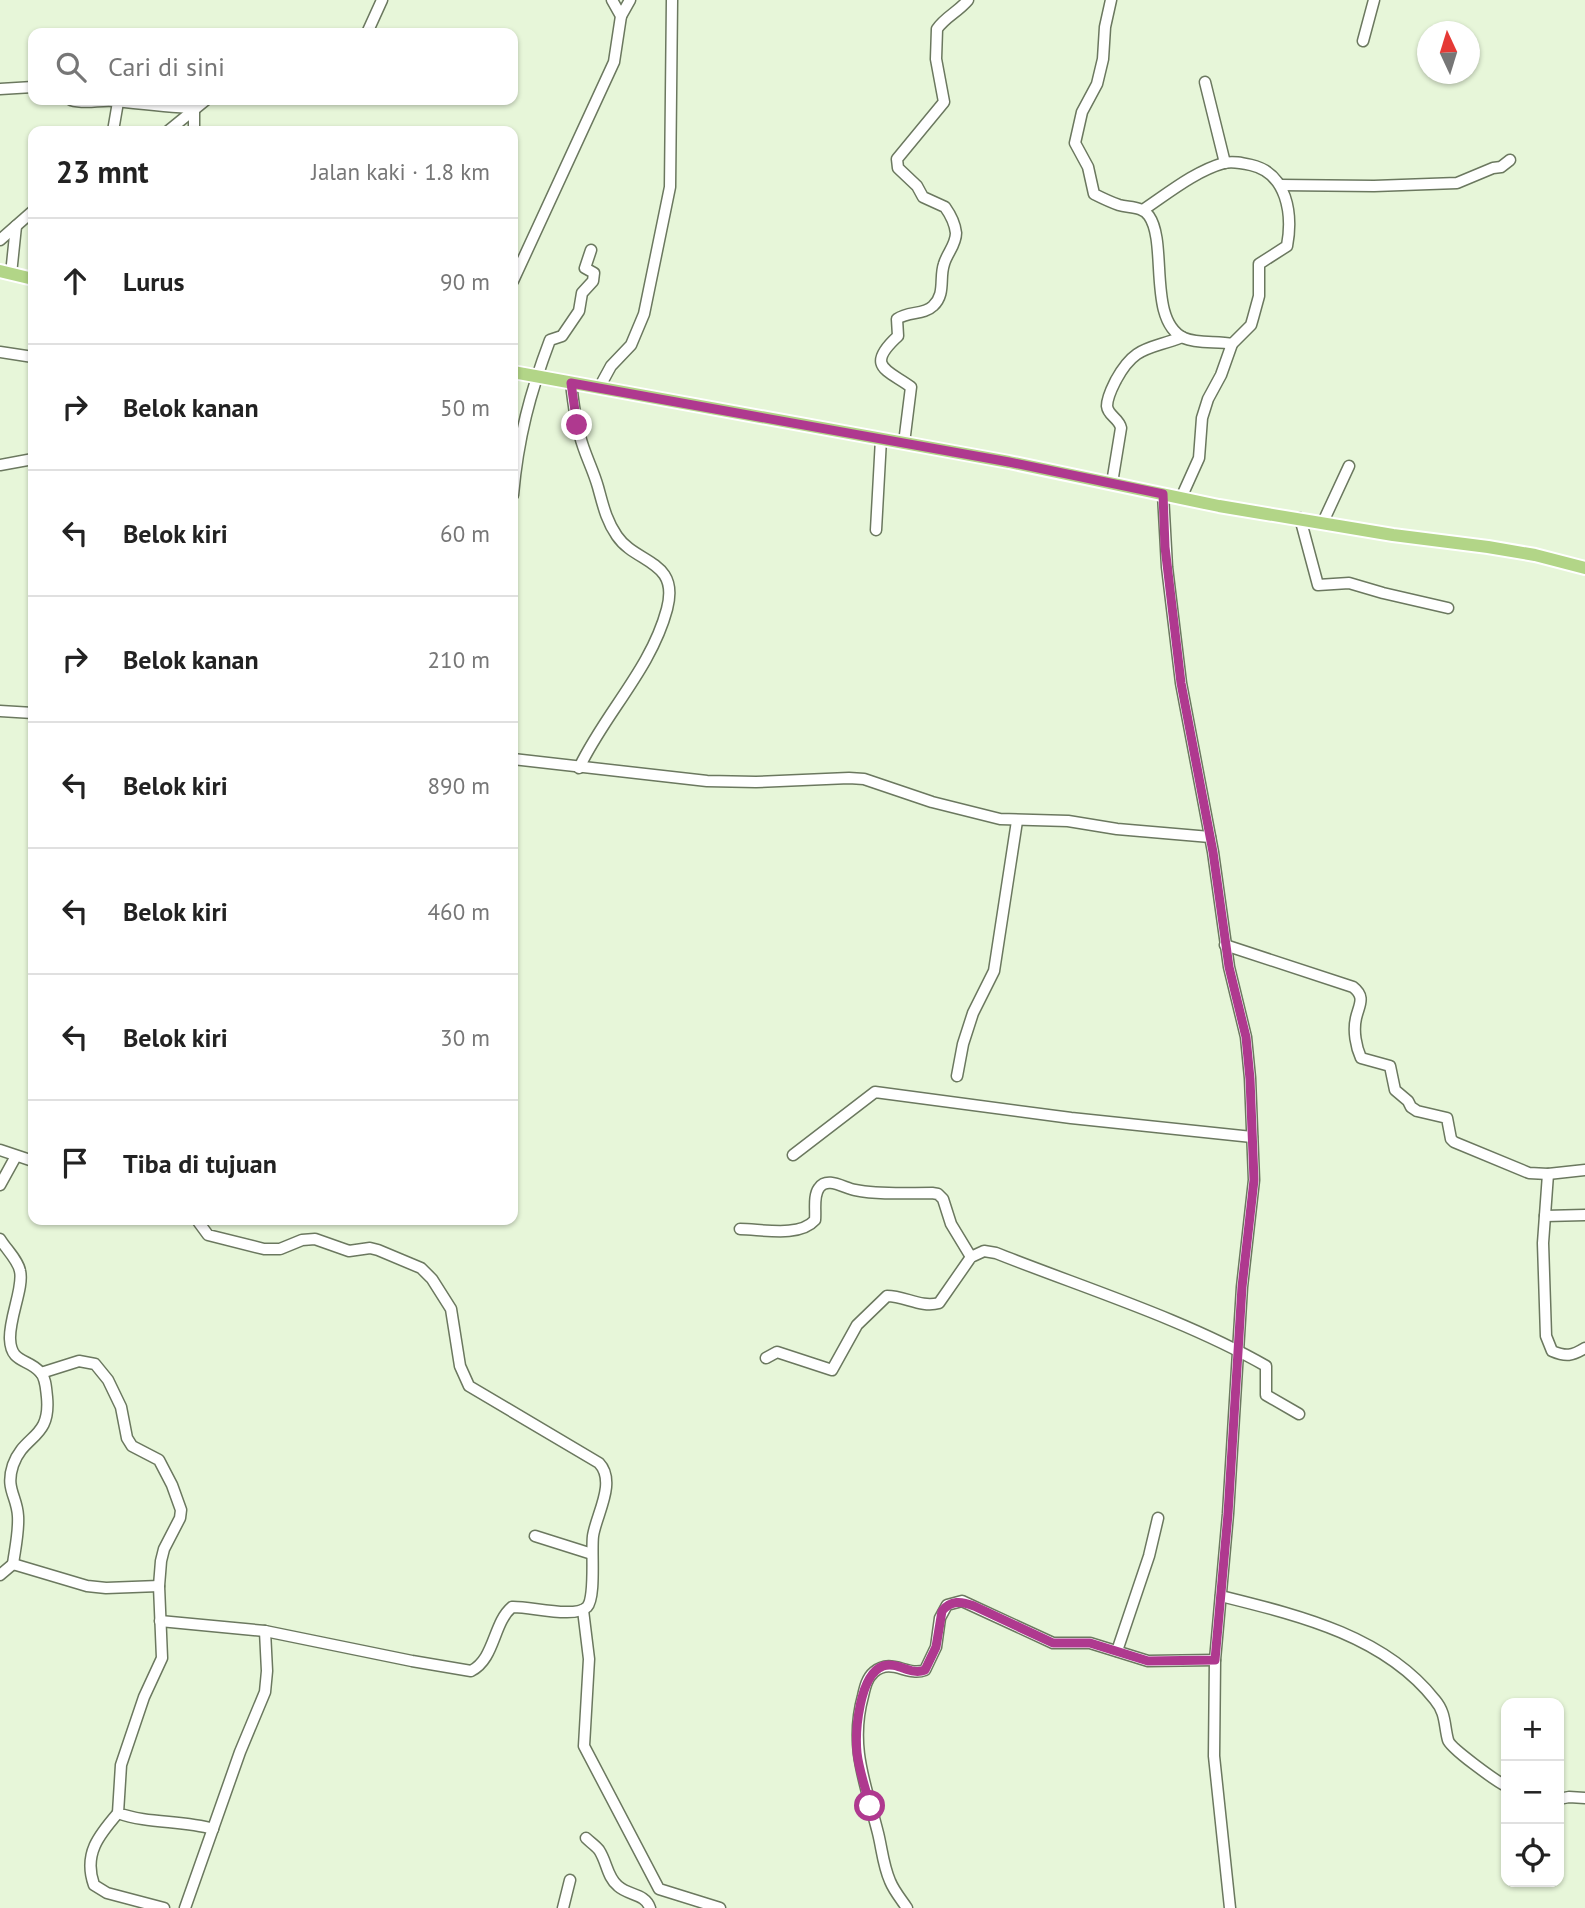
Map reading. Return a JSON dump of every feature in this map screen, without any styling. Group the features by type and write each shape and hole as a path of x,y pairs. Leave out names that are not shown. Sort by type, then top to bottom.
{"main road":[{"path":"5,272 28,278"},
{"path":"518,373 904,443 1181,498 1520,552 1585,568"}],"street":[{"path":"369,28 382,0"},
{"path":"612,0 621,16"},
{"path":"518,270 614,62 621,16 629,0"},
{"path":"600,388 611,366 631,345 644,314 670,187 672,0"},
{"path":"904,443 911,387 887,374 881,361 898,336 898,319 926,310 936,302 942,288 943,265 956,232 945,207 923,197 898,168 897,159 944,102 937,68 937,29 943,21 959,12 968,0"},
{"path":"1111,0 1097,85 1082,112 1075,143 1088,167 1094,194 1120,206 1143,210 1148,214 1155,230 1160,290 1166,313 1173,328 1182,337"},
{"path":"1363,41 1374,0"},
{"path":"1205,82 1225,163"},
{"path":"0,89 28,87"},
{"path":"114,126 117,105"},
{"path":"136,105 194,108"},
{"path":"173,126 198,105"},
{"path":"194,108 194,126"},
{"path":"1280,185 1457,183 1501,167 1510,160"},
{"path":"1143,210 1198,176 1225,163 1241,163 1269,172 1280,185 1289,214 1287,246 1259,264 1259,296 1251,325 1232,344 1204,410 1199,458 1181,498"},
{"path":"0,240 28,215"},
{"path":"5,272 16,226"},
{"path":"518,453 536,377 550,340 562,336 579,311 582,293 593,281 594,273 585,268 591,250"},
{"path":"1112,484 1121,428 1120,423 1109,413 1108,398 1129,359 1136,353 1182,337 1232,344"},
{"path":"0,352 28,356"},
{"path":"571,383 580,436 598,486 605,516 622,543 660,568 666,581 668,600 662,622 641,668 595,735 579,768"},
{"path":"876,530 881,439"},
{"path":"0,465 28,460"},
{"path":"1323,522 1349,466"},
{"path":"1163,494 1165,547 1181,683 1210,837 1226,945 1246,1037 1252,1137 1253,1195 1237,1349 1233,1439 1215,1660 1214,1756 1230,1908"},
{"path":"1300,518 1318,584 1349,583 1448,608"},
{"path":"0,711 28,713"},
{"path":"518,760 731,782 856,778 966,812 1017,821 1068,821 1117,829 1210,837"},
{"path":"957,1076 973,1013 994,971 1017,821"},
{"path":"1226,945 1353,987 1360,992 1362,1000 1356,1019 1357,1048 1361,1058 1390,1066 1395,1090 1417,1111 1447,1118 1454,1142 1519,1170 1548,1174 1585,1170"},
{"path":"793,1156 875,1093 1071,1118 1252,1137"},
{"path":"0,1150 28,1160"},
{"path":"0,1185 16,1156"},
{"path":"1548,1174 1543,1243 1546,1336 1552,1350 1563,1356 1573,1355 1585,1348"},
{"path":"740,1229 788,1230 806,1227 815,1220 815,1199 818,1188 824,1184 881,1193 932,1192 943,1199 951,1224 971,1257"},
{"path":"1545,1216 1585,1215"},
{"path":"160,1621 265,1631 471,1671 484,1658 505,1614 512,1607 567,1612 589,1605 592,1594 594,1529 607,1480 605,1469 592,1459 469,1386 460,1366 451,1310 432,1279 421,1268 378,1250 370,1248 349,1251 315,1239 302,1240 280,1249 264,1249 208,1235 201,1225"},
{"path":"0,1240 21,1272 11,1319 10,1345 18,1359 41,1373 47,1397 45,1422 40,1433 18,1452 10,1482 18,1516 13,1564 0,1575"},
{"path":"766,1358 777,1352 832,1370 857,1325 887,1296 899,1296 928,1306 939,1303 971,1257 984,1251 996,1253 1237,1349 1266,1366 1266,1395 1299,1414"},
{"path":"41,1373 79,1361 95,1364 108,1380 121,1407 127,1438 132,1446 151,1454 165,1468 179,1500 180,1518 164,1549 159,1586 162,1658 144,1697 121,1765 118,1813 91,1850 90,1866 94,1885 107,1893 164,1908"},
{"path":"1117,1651 1146,1568 1158,1518"},
{"path":"535,1536 592,1554"},
{"path":"13,1564 87,1586 159,1586"},
{"path":"1221,1596 1310,1620 1387,1656 1437,1702 1445,1716 1447,1739 1453,1749 1501,1783"},
{"path":"907,1908 896,1893 886,1871 857,1752 860,1709 870,1676 882,1667 891,1665 918,1673 925,1670 936,1647 942,1611 947,1605 962,1601 1053,1643 1090,1643 1148,1661 1215,1660"},
{"path":"583,1609 589,1659 586,1750 659,1889 720,1908"},
{"path":"185,1908 240,1752 265,1692 265,1631"},
{"path":"1564,1798 1585,1798"},
{"path":"118,1813 213,1829"},
{"path":"586,1838 598,1849 618,1887 642,1897 648,1901 650,1908"},
{"path":"563,1908 570,1880"}],"route":[{"path":"577,425 571,383 1009,462 1163,494 1165,547 1181,683 1213,852 1229,967 1246,1037 1250,1079 1254,1180 1242,1287 1228,1514 1215,1660 1148,1661 1090,1643 1053,1643 962,1601 953,1602 942,1611 939,1637 925,1670 918,1673 891,1665 882,1667 870,1676 866,1685 857,1726 857,1752 870,1806"}]}
